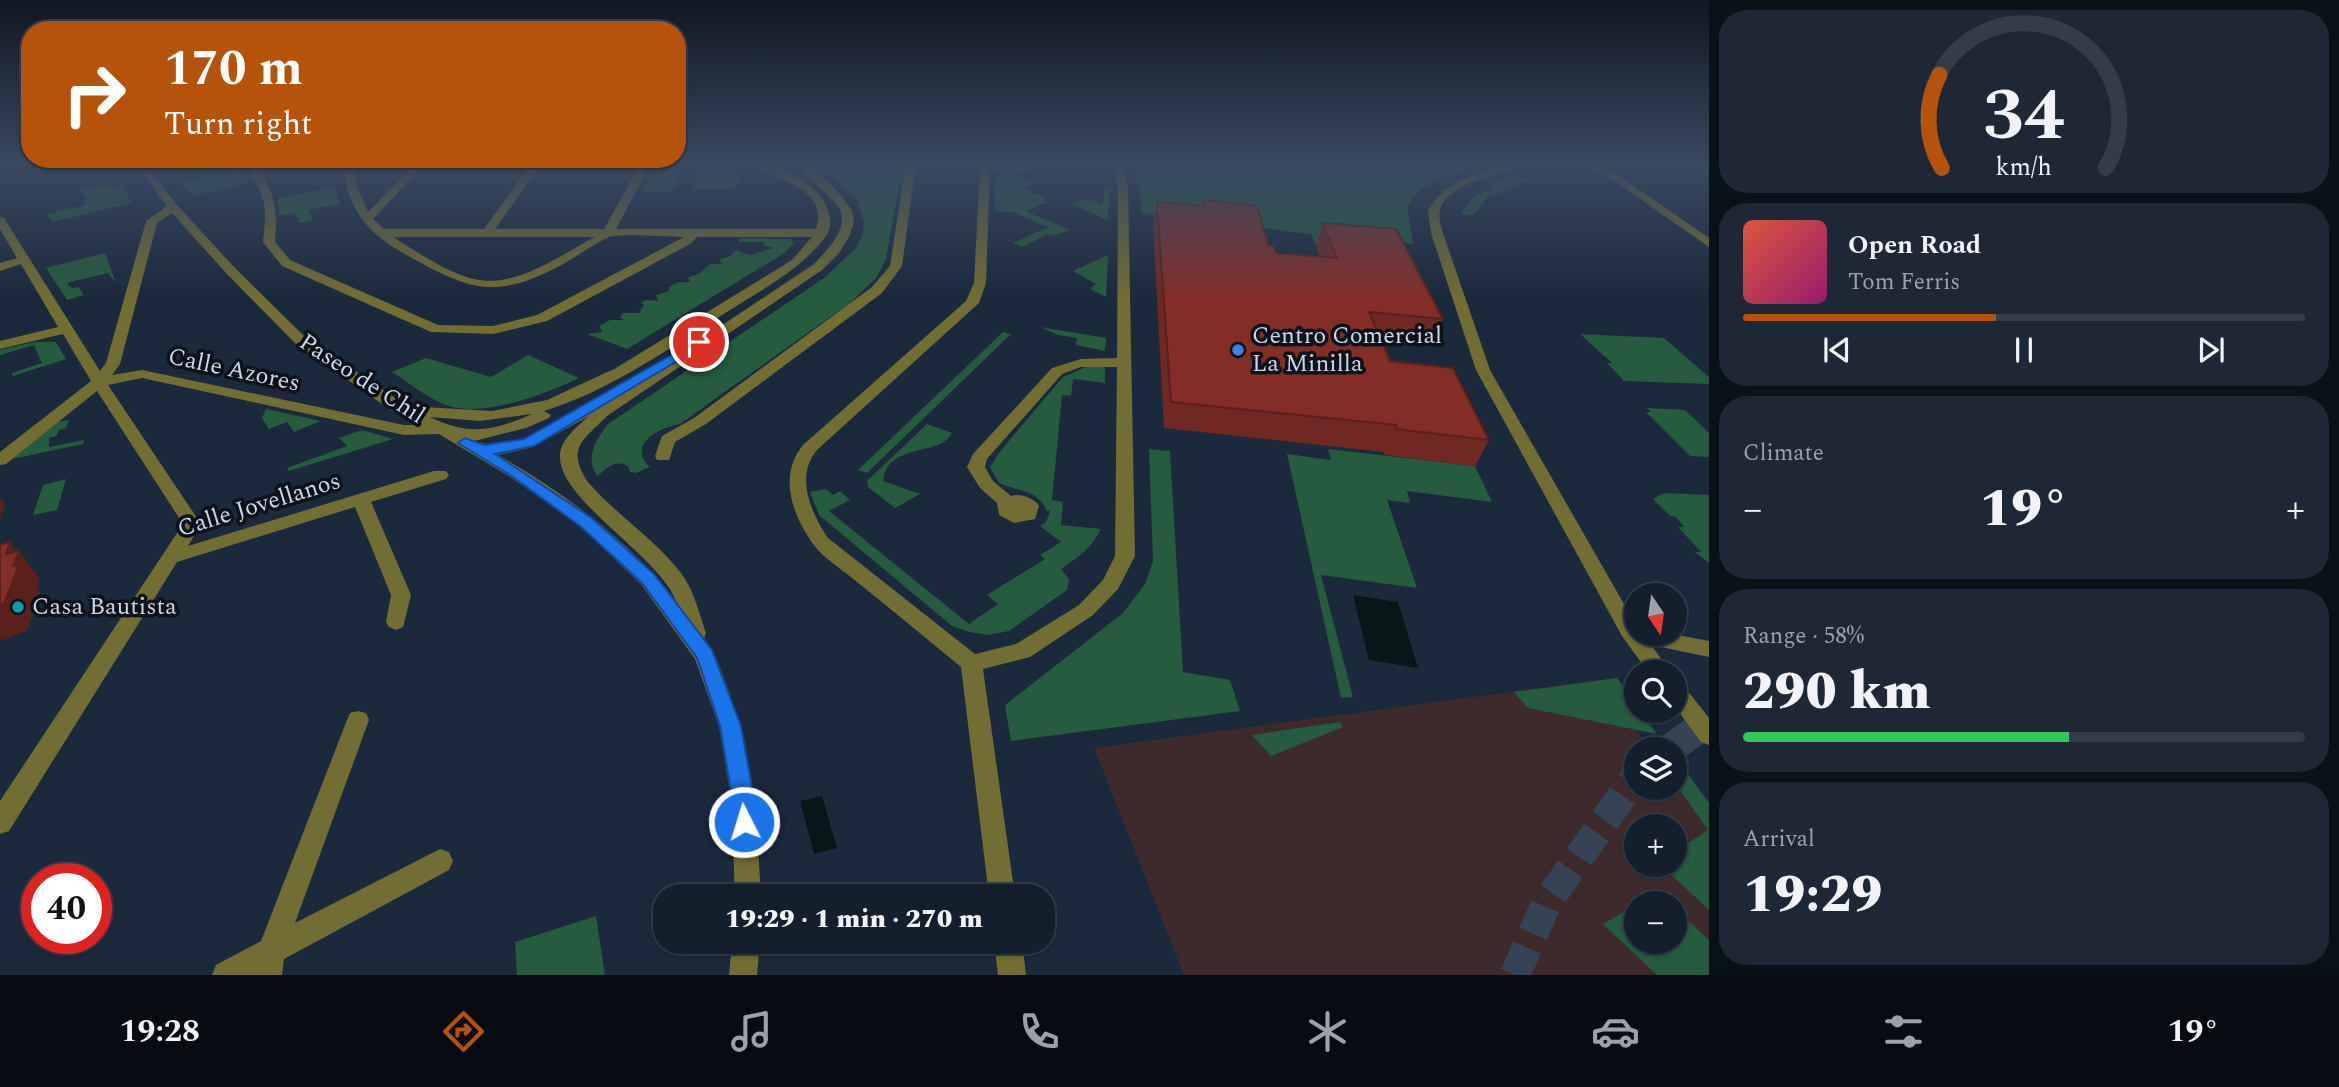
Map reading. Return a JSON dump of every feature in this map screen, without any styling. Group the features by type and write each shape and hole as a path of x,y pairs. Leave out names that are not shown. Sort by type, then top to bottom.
{"street":[{"name":"Paseo de Chil","path":"175,208 268,310 300,340 398,408 442,429 519,474 586,522 648,579 705,656 732,738 743,798 747,884"},
{"path":"271,208 269,242 286,262 436,329 493,330 542,318 686,241 694,233"},
{"path":"360,208 366,220 393,243 462,279 478,284 523,279 543,271 608,233 621,208"},
{"path":"366,220 378,208"},
{"path":"487,233 504,208"},
{"path":"398,408 476,416 522,411 581,392 639,361 796,262 814,246 823,233 823,208"},
{"path":"705,656 675,579 590,497 571,473 568,455 574,440 601,414 818,267 837,250 848,232 849,217 846,208"},
{"path":"663,456 668,439 700,421 888,280 896,266 904,208"},
{"path":"983,208 980,282 972,303 824,434 803,458 797,485 803,516 821,542 971,663 1000,884"},
{"path":"971,663 1022,651 1086,610 1111,584 1125,556 1124,208"},
{"path":"1436,208 1433,213 1437,233 1483,370 1624,616"},
{"path":"1659,208 1709,243"},
{"path":"0,460 99,382 113,365 150,230 178,212"},
{"path":"0,220 99,382 192,524 0,823"},
{"path":"379,233 823,233"},
{"path":"0,267 24,259"},
{"path":"0,345 67,329"},
{"path":"465,443 482,449 508,448 529,443 721,331"},
{"path":"519,474 507,462 508,448 514,440 615,379 639,361"},
{"path":"1007,502 980,477 976,467 979,458 1057,371 1065,366 1083,362 1123,363"},
{"name":"Calle Azores","path":"99,382 142,374 404,429 442,429"},
{"path":"442,429 473,436 520,425 615,379"},
{"name":"Calle Jovellanos","path":"172,557 440,475"},
{"name":"Calle Jovellanos","path":"361,500 401,595 396,622"},
{"path":"1687,644 1709,649"},
{"path":"1687,707 1709,735"},
{"path":"270,963 358,720"},
{"path":"226,975 270,963 440,861"},
{"path":"743,975 745,954"},
{"path":"1009,954 1012,975"}],"shaded area":[{"path":"1353,595 1398,602 1418,668 1369,660"},
{"path":"1600,680 1624,713 1624,723 1631,723 1641,737 1624,737 1624,800 1687,800 1709,831 1709,975 1184,975 1094,748"},
{"path":"822,796 837,848 814,854 800,801"}],"green space":[{"path":"70,208 108,208 53,222 46,214"},
{"path":"279,208 317,208 309,210 313,220 299,223 295,213 279,216"},
{"path":"860,208 895,208 886,259 876,278 851,302 680,424 663,429 648,438 642,451 650,467 636,473 630,472 628,466 619,463 608,467 597,476 593,469 593,449 608,424 824,278 856,248 864,223"},
{"path":"995,208 1031,208 1025,211 1070,230 1053,236 1048,234 1022,247 1013,243 1048,227 1012,212 995,211"},
{"path":"1081,208 1109,208 1108,220"},
{"path":"1142,208 1407,208 1413,244 1319,236 1322,245 1316,245 1311,234 1142,213"},
{"path":"1465,208 1478,208 1473,215 1461,214"},
{"path":"739,238 790,239 794,243 783,254 627,349 587,334 602,332 599,326 610,320 624,320 620,318 623,313 642,312 639,311 644,305 641,303 646,300 658,301 656,295 669,291 669,287 679,282 690,282 688,277 699,274 710,264 722,264 719,259 729,257 736,250 750,255 773,248 764,245 764,242 738,242"},
{"path":"105,253 116,283 108,273 70,282 67,284 72,288 78,287 84,295 67,300 46,268"},
{"path":"1108,255 1106,297 1090,289 1096,284 1073,271"},
{"path":"1040,327 1106,338 1105,351 1076,345 1077,338 1058,335"},
{"path":"1003,332 1011,334 867,473 858,470"},
{"path":"1580,334 1664,338 1709,377 1709,384 1624,381 1607,363 1612,363"},
{"path":"34,342 56,342 66,359 13,376 12,373 42,363 34,345 0,355 0,350"},
{"path":"528,355 579,378 512,403 475,409 443,404 392,372 426,358 491,377"},
{"path":"1086,367 1105,367 1105,383 1073,379 1071,396 1062,395 1052,500 1063,502 1061,525 1101,529 1088,547 1061,569 1069,579 1067,590 1009,631 989,635 952,626 819,515 810,492 826,489 833,495 840,491 850,500 829,511 969,624 998,604 987,595 1045,559 1040,555 1061,542 1040,526 1046,522 1050,511 1046,510 1043,503 1033,495 999,483 990,467 1001,450 1063,377"},
{"path":"1647,408 1685,410 1709,433 1709,457 1690,456 1646,412 1651,412"},
{"path":"266,409 321,421 294,432 287,422 269,429 262,418"},
{"path":"69,420 66,428 49,438 49,447 84,440 83,444 12,459 58,422"},
{"path":"927,424 952,433 942,443 904,455 890,464 883,481 920,494 895,508 868,487 867,481"},
{"path":"362,430 393,439 289,471 287,468 347,446 339,438"},
{"path":"1149,449 1170,451 1183,672 1230,680 1240,711 1011,741 1005,705 1123,613 1145,584 1153,561"},
{"path":"1328,449 1475,466 1492,502 1407,491 1410,503 1387,500 1417,588 1321,575 1353,697 1341,698 1287,454 1331,460"},
{"path":"66,479 57,510 33,515 43,485"},
{"path":"1664,493 1709,495 1709,563 1695,552 1701,552 1678,527 1684,527 1676,517 1670,516 1653,499"},
{"path":"1617,678 1624,688 1624,723 1649,723 1657,734 1528,708 1514,692"},
{"path":"1340,722 1343,727 1271,756 1252,735"},
{"path":"1687,773 1709,803 1709,910 1674,877 1687,877 1687,844 1708,830 1687,800"},
{"path":"1624,912 1624,944 1603,924"},
{"path":"596,916 605,975 517,975 515,942"},
{"path":"1687,920 1709,940 1709,975 1657,975 1635,954 1687,954"}],"building":[{"name":"Centro Comercial La Minilla","path":"1157,208 1258,208 1268,245 1274,246 1276,253 1337,258 1323,223 1396,229 1443,319 1369,312 1390,361 1453,368 1489,440 1397,429 1396,425 1171,402"},
{"path":"10,542 6,554 19,551 13,566 19,565 4,603 0,605 0,545"}],"tunnel":[{"path":"1687,737 1709,721"},
{"path":"1515,975 1546,904 1624,793"}],"place":[{"name":"Centro Comercial La Minilla","path":"1238,350"},
{"name":"Casa Bautista","path":"18,607"}],"route":[{"path":"699,342 529,443 482,449 465,443 519,474 586,522 648,579 705,656 730,726 743,798 744,822"}]}
